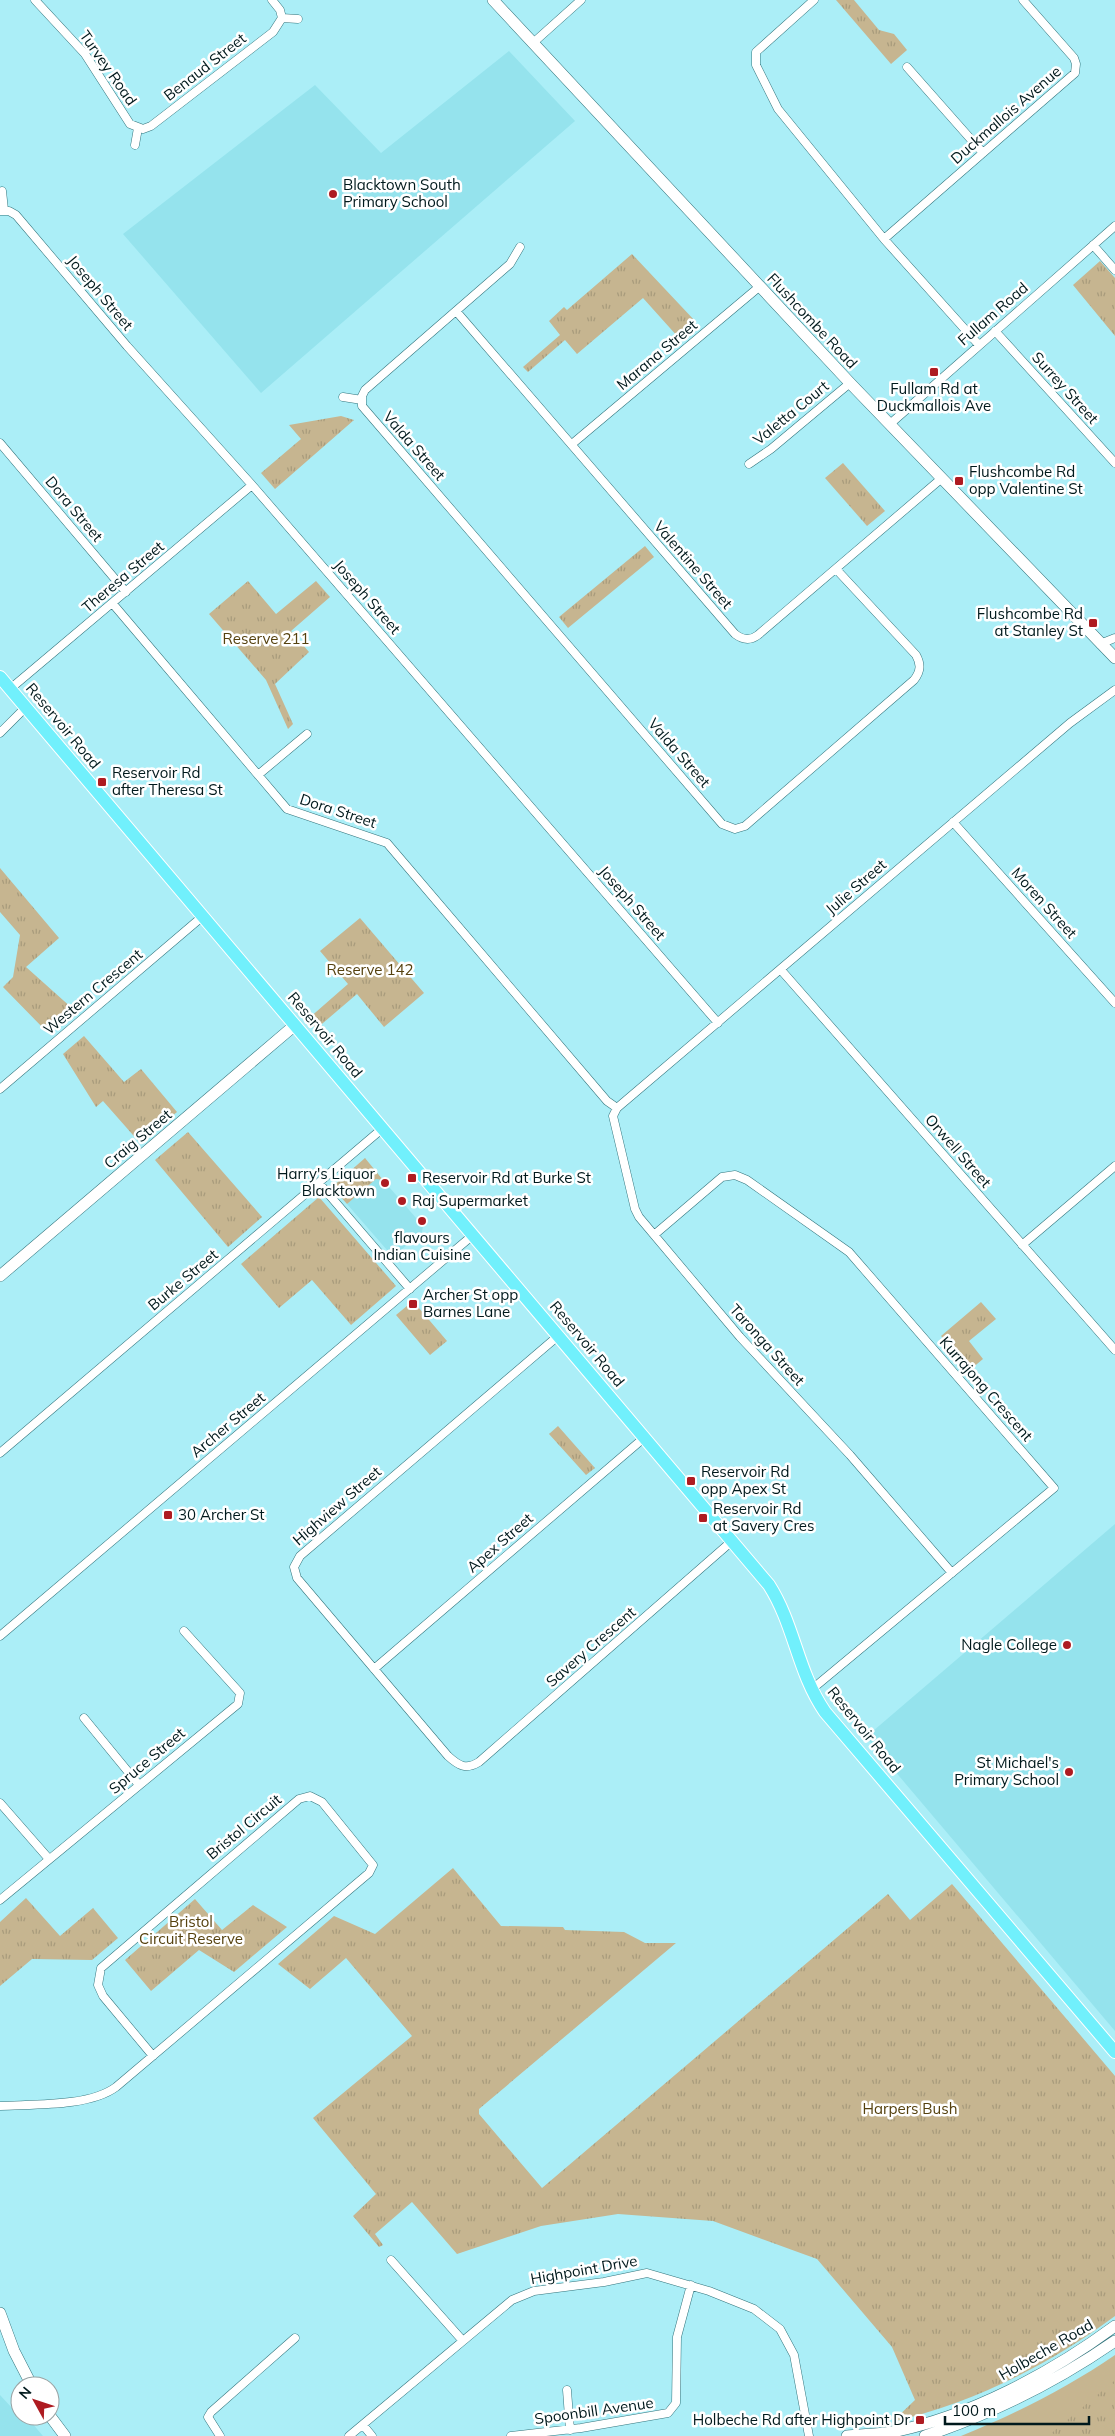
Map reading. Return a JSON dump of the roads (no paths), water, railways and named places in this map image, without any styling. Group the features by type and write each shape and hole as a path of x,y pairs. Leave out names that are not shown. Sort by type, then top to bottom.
{"main road":[{"name":"Reservoir Road","path":"0,677 732,1541 776,1596 785,1614 802,1670 811,1690 839,1728 1115,2052"}],"street":[{"name":"Turvey Road","path":"35,0 81,48 127,120 138,128"},
{"path":"272,0 280,10 282,18 298,19"},
{"name":"Flushcombe Road","path":"493,0 850,383 1115,658"},
{"path":"533,42 581,0"},
{"path":"814,0 758,48 755,56 756,65 778,109 884,239 979,345"},
{"name":"Duckmallois Avenue","path":"884,239 1071,78 1076,70 1074,58 1022,0"},
{"name":"Benaud Street","path":"138,128 152,126 273,32 282,18"},
{"path":"907,67 983,153"},
{"path":"135,145 138,128"},
{"name":"Joseph Street","path":"2,190 2,210 16,215 127,346 252,485 718,1023"},
{"name":"Fullam Road","path":"890,424 1115,226"},
{"path":"1092,245 1115,270"},
{"path":"343,397 362,400 365,390 510,264 520,248"},
{"name":"Marana Street","path":"572,444 759,286"},
{"name":"Valentine Street","path":"456,311 740,637 749,639 757,636 942,478"},
{"name":"Surrey Street","path":"995,331 1115,463"},
{"name":"Valetta Court","path":"749,464 771,449 850,383"},
{"name":"Valda Street","path":"362,400 362,406 371,418 716,816 730,828 745,826 914,680 919,673 919,662 916,655 836,569"},
{"name":"Dora Street","path":"0,443 126,592"},
{"name":"Theresa Street","path":"10,689 252,485"},
{"name":"Dora Street","path":"113,604 290,810 385,842 606,1099 617,1108"},
{"path":"1100,644 1115,638"},
{"name":"Julie Street","path":"617,1108 1070,723 1115,690"},
{"path":"0,733 25,708"},
{"path":"258,775 307,734"},
{"name":"Moren Street","path":"953,822 1115,1003"},
{"name":"Western Crescent","path":"0,1088 203,916"},
{"name":"Orwell Street","path":"781,970 1115,1350"},
{"name":"Craig Street","path":"0,1276 295,1025"},
{"name":"Taronga Street","path":"617,1108 614,1123 635,1209 654,1235 740,1337 850,1454 952,1574"},
{"name":"Burke Street","path":"0,1453 383,1128"},
{"path":"1022,1245 1115,1166"},
{"name":"Kurrajong Crescent","path":"654,1235 722,1176 731,1174 747,1180 839,1243 856,1260 1054,1488 811,1690"},
{"path":"319,1183 410,1289"},
{"name":"Archer Street","path":"0,1636 473,1235"},
{"name":"Highview Street","path":"464,1768 448,1756 297,1578 294,1567 300,1556 558,1336"},
{"name":"Apex Street","path":"374,1669 645,1437"},
{"name":"Savery Crescent","path":"464,1768 479,1762 732,1541"},
{"name":"Spruce Street","path":"0,1900 238,1704 240,1693 184,1631"},
{"path":"84,1718 139,1785"},
{"name":"Bristol Circuit","path":"0,2106 83,2100 101,2096 116,2087 153,2056 368,1873 373,1865 322,1802 310,1796 299,1799 101,1968 98,1985 103,1996 153,2056"},
{"path":"0,1803 49,1859"},
{"path":"391,2260 463,2341"},
{"name":"Highpoint Drive","path":"349,2436 512,2300 534,2291 604,2282 647,2273 691,2285 754,2309 780,2329 794,2355 809,2436"},
{"name":"Spoonbill Avenue","path":"511,2436 570,2430 662,2416 673,2409 677,2396 677,2337 691,2285"},
{"path":"0,2313 14,2351 27,2376"},
{"name":"Holbeche Road","path":"847,2436 893,2432 934,2421 968,2408 1050,2368 1115,2326"},
{"path":"220,2436 210,2423 208,2417 210,2412 295,2338"},
{"name":"Holbeche Road","path":"925,2436 962,2424 1035,2390 1115,2341"},
{"path":"567,2390 570,2430"},
{"path":"362,2425 372,2436"}],"place":[{"name":"Blacktown South Primary School","path":"333,194"},
{"name":"Fullam Rd at Duckmallois Ave","path":"934,372"},
{"name":"Flushcombe Rd opp Valentine St","path":"959,481"},
{"name":"Flushcombe Rd at Stanley St","path":"1093,623"},
{"name":"Reservoir Rd after Theresa St","path":"102,782"},
{"name":"Reservoir Rd at Burke St","path":"412,1178"},
{"name":"Harry's Liquor Blacktown","path":"385,1183"},
{"name":"Raj Supermarket","path":"402,1201"},
{"name":"flavours Indian Cuisine","path":"422,1221"},
{"name":"Archer St opp Barnes Lane","path":"413,1304"},
{"name":"Reservoir Rd opp Apex St","path":"691,1481"},
{"name":"30 Archer St","path":"168,1515"},
{"name":"Reservoir Rd at Savery Cres","path":"703,1518"},
{"name":"Nagle College","path":"1067,1645"},
{"name":"St Michael's Primary School","path":"1069,1772"},
{"name":"Holbeche Rd after Highpoint Dr","path":"920,2420"}],"park label":[{"name":"Reserve 211","path":"266,639"},
{"name":"Reserve 142","path":"370,970"},
{"name":"Bristol Circuit Reserve","path":"191,1930"},
{"name":"Harpers Bush","path":"910,2109"}]}
